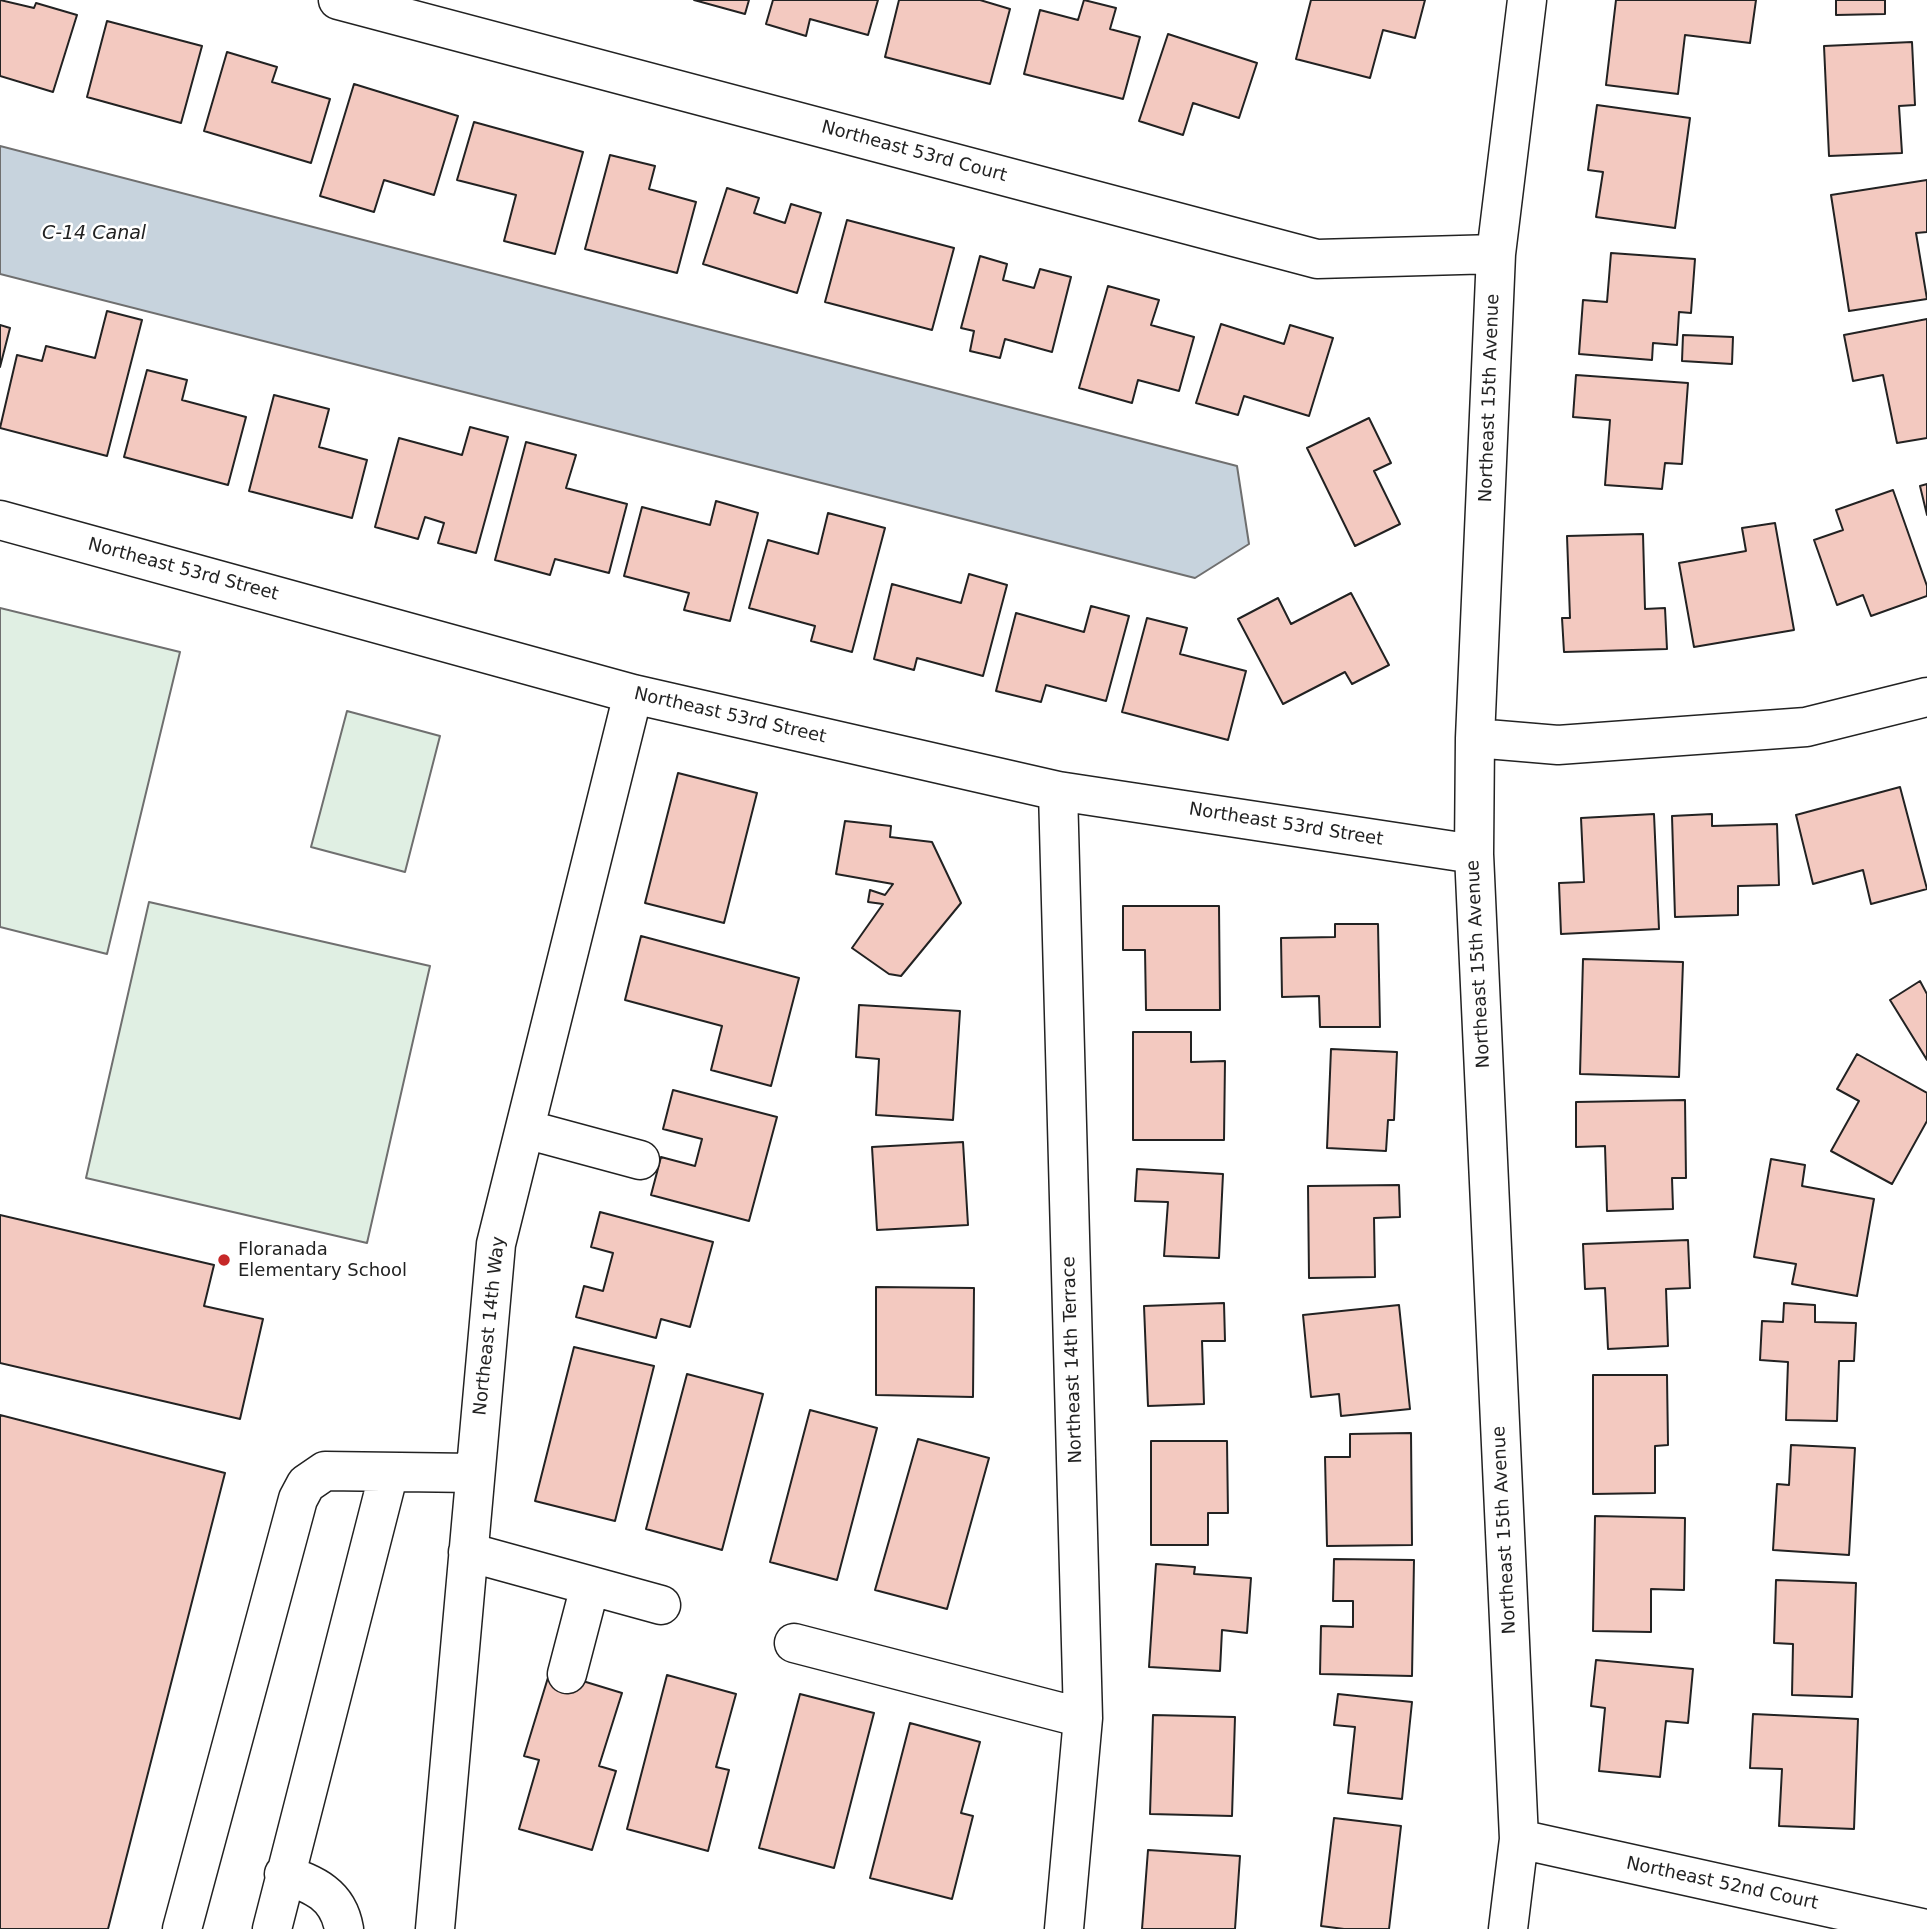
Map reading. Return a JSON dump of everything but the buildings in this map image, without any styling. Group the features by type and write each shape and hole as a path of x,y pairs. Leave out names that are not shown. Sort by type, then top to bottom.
{"street":[{"name":"Northeast 53rd Court","path":"338,0 1317,259 1496,254"},
{"name":"Northeast 15th Avenue","path":"1508,1929 1519,1839 1474,854 1475,738 1496,254 1527,0"},
{"name":"Northeast 53rd Street","path":"0,520 633,694 1058,791 1474,854"},
{"name":"Northeast 14th Way","path":"435,1929 496,1244 633,694"},
{"path":"1475,738 1559,746 1805,727 1927,697"},
{"name":"Northeast 14th Terrace","path":"1058,791 1083,1718 1064,1929"},
{"path":"525,1129 640,1160"},
{"path":"182,1929 298,1499 306,1484 326,1471 475,1474"},
{"path":"272,1929 388,1472"},
{"path":"468,1552 661,1605"},
{"path":"567,1674 590,1586"},
{"path":"794,1643 1083,1718"},
{"name":"Northeast 52nd Court","path":"1519,1839 1926,1929"},
{"path":"284,1874 316,1886 330,1899 341,1915 344,1929"}],"green space":[{"path":"0,608 180,652 107,954 0,927"},
{"path":"347,711 440,736 405,872 311,847"},
{"path":"149,902 430,966 367,1243 86,1178"}],"water":[{"name":"C-14 Canal","path":"0,146 1237,466 1249,544 1195,578 0,274"}],"place":[{"name":"Floranada Elementary School","path":"224,1260"}]}
